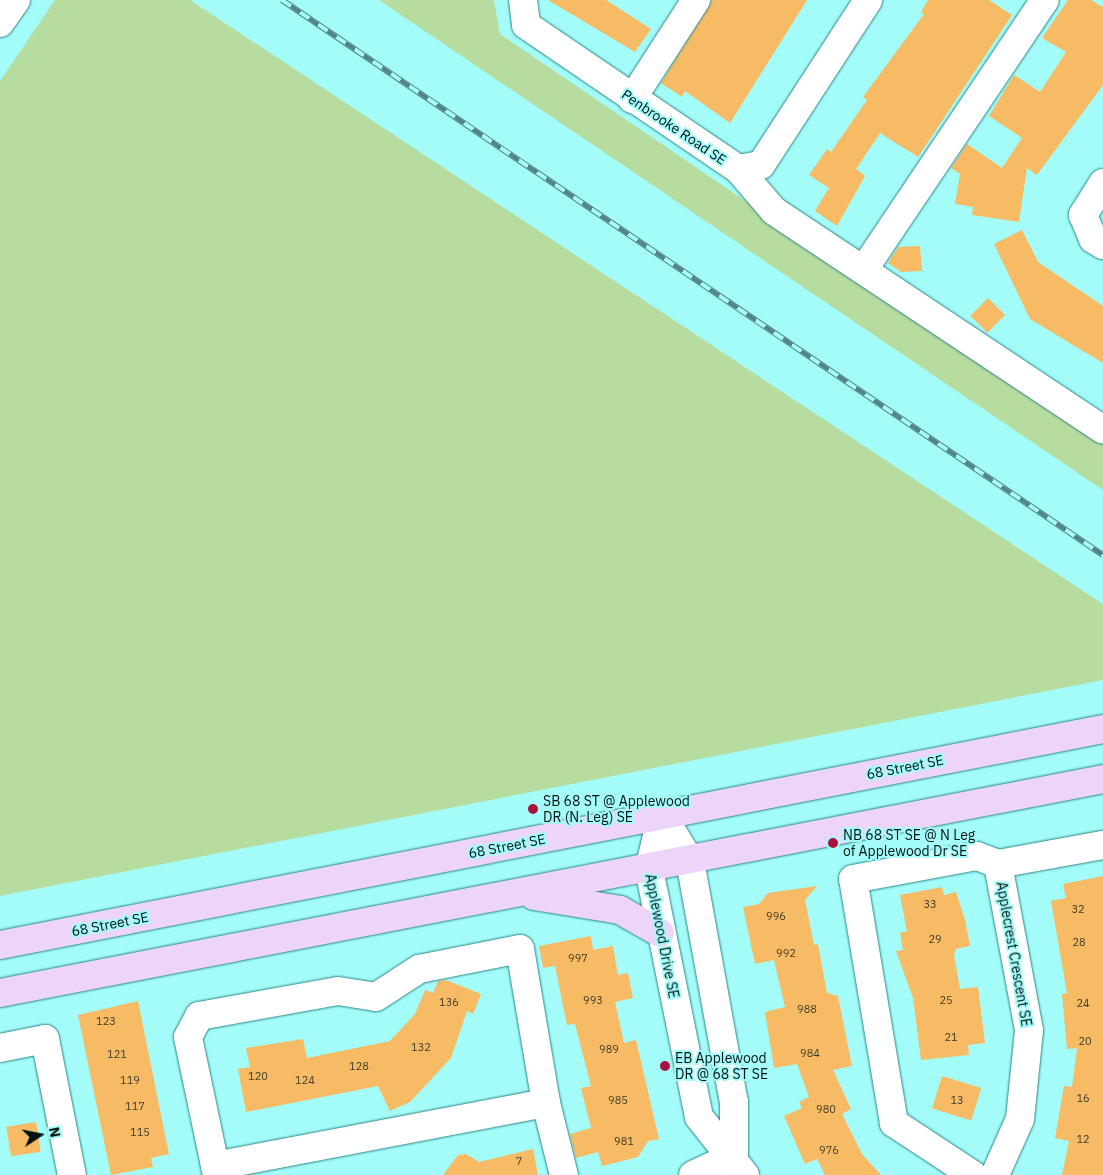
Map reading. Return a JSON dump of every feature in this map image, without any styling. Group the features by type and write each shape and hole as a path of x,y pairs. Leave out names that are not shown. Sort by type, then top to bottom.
{"main road":[{"name":"68 Street SE","path":"0,945 1103,729"},
{"path":"0,993 649,869 1103,779"},
{"path":"518,893 620,910 660,933"}],"street":[{"path":"0,23 16,0"},
{"name":"Penbrooke Road SE","path":"523,0 526,25 632,99 738,169 761,165 868,0"},
{"path":"632,99 696,0"},
{"path":"864,269 1046,0"},
{"path":"738,169 774,211 864,269 1103,430"},
{"path":"1103,182 1083,215 1093,239 1103,245"},
{"path":"662,815 690,861 734,1102 740,1166 693,1175"},
{"name":"Applewood Drive SE","path":"662,815 649,869 660,933 699,1117 740,1166"},
{"name":"Applecrest Crescent SE","path":"995,1175 1020,1119 1029,1030 998,864 1103,845"},
{"path":"973,1175 894,1123 853,879 977,856 998,864"},
{"path":"546,1103 216,1170 188,1037 199,1016 338,991 376,997 419,969 520,950 546,1103 564,1175"},
{"path":"0,1048 45,1039 72,1175"}],"green space":[{"path":"55,0 190,0 1103,604 1103,680 0,896 0,81"},
{"path":"379,0 494,0 500,34 1103,444 1103,490"}],"building":[{"path":"548,0 606,0 651,29 635,52"},
{"path":"712,0 807,0 730,123 685,91 682,97 661,83"},
{"path":"928,0 989,0 1012,15 918,157 880,133 856,169 865,176 837,226 815,211 829,188 809,175 827,149 831,152 867,100 863,97 924,14 921,12"},
{"path":"1068,0 1091,0 1103,7 1103,85 1037,175 1027,168 1019,222 972,215 973,207 955,204 960,174 951,168 967,144 1002,168 1022,138 989,116 1014,75 1040,92 1066,52 1042,38"},
{"path":"1022,230 1038,262 1103,306 1103,363 1030,319 994,244"},
{"path":"920,246 922,271 901,272 888,263 898,247"},
{"path":"988,298 1005,315 987,333 970,316"},
{"path":"1103,876 1103,1175 1062,1175 1069,1141 1055,1138 1064,1086 1072,1087 1077,1048 1067,1049 1062,994 1067,993 1051,901 1066,898 1063,884"},
{"path":"817,886 805,900 814,945 818,944 827,993 838,996 852,1066 833,1070 851,1109 842,1114 862,1154 881,1175 825,1175 817,1159 805,1164 784,1116 802,1108 799,1102 809,1097 797,1064 774,1068 765,1012 785,1007 774,960 755,964 743,907 759,904 768,893"},
{"path":"942,887 944,895 956,892 965,920 970,946 956,949 954,955 960,989 978,987 985,1043 968,1045 969,1055 921,1060 913,998 896,951 903,950 900,933 907,931 900,895"},
{"path":"591,936 593,950 613,946 618,975 628,973 633,998 615,1002 624,1043 636,1040 659,1139 648,1141 638,1157 602,1166 598,1152 576,1158 570,1134 591,1128 581,1088 591,1086 575,1024 567,1025 555,966 543,968 539,946"},
{"path":"446,980 481,994 473,1014 467,1011 451,1058 410,1102 390,1111 378,1086 246,1112 238,1069 250,1067 246,1048 303,1039 307,1058 390,1041 415,1014 425,990 433,993 438,981"},
{"path":"138,1001 169,1154 151,1158 153,1167 111,1175 78,1015"},
{"path":"942,1076 981,1088 971,1121 932,1109"},
{"path":"36,1122 41,1152 11,1156 6,1127"},
{"path":"533,1149 538,1175 443,1175 458,1155 466,1154 479,1162"}],"railway":[{"path":"282,0 1103,555"}],"place":[{"name":"SB 68 ST @ Applewood DR (N. Leg) SE","path":"533,809"},
{"name":"NB 68 ST SE @ N Leg of Applewood Dr SE","path":"833,843"},
{"name":"EB Applewood DR @ 68 ST SE","path":"665,1066"}]}
